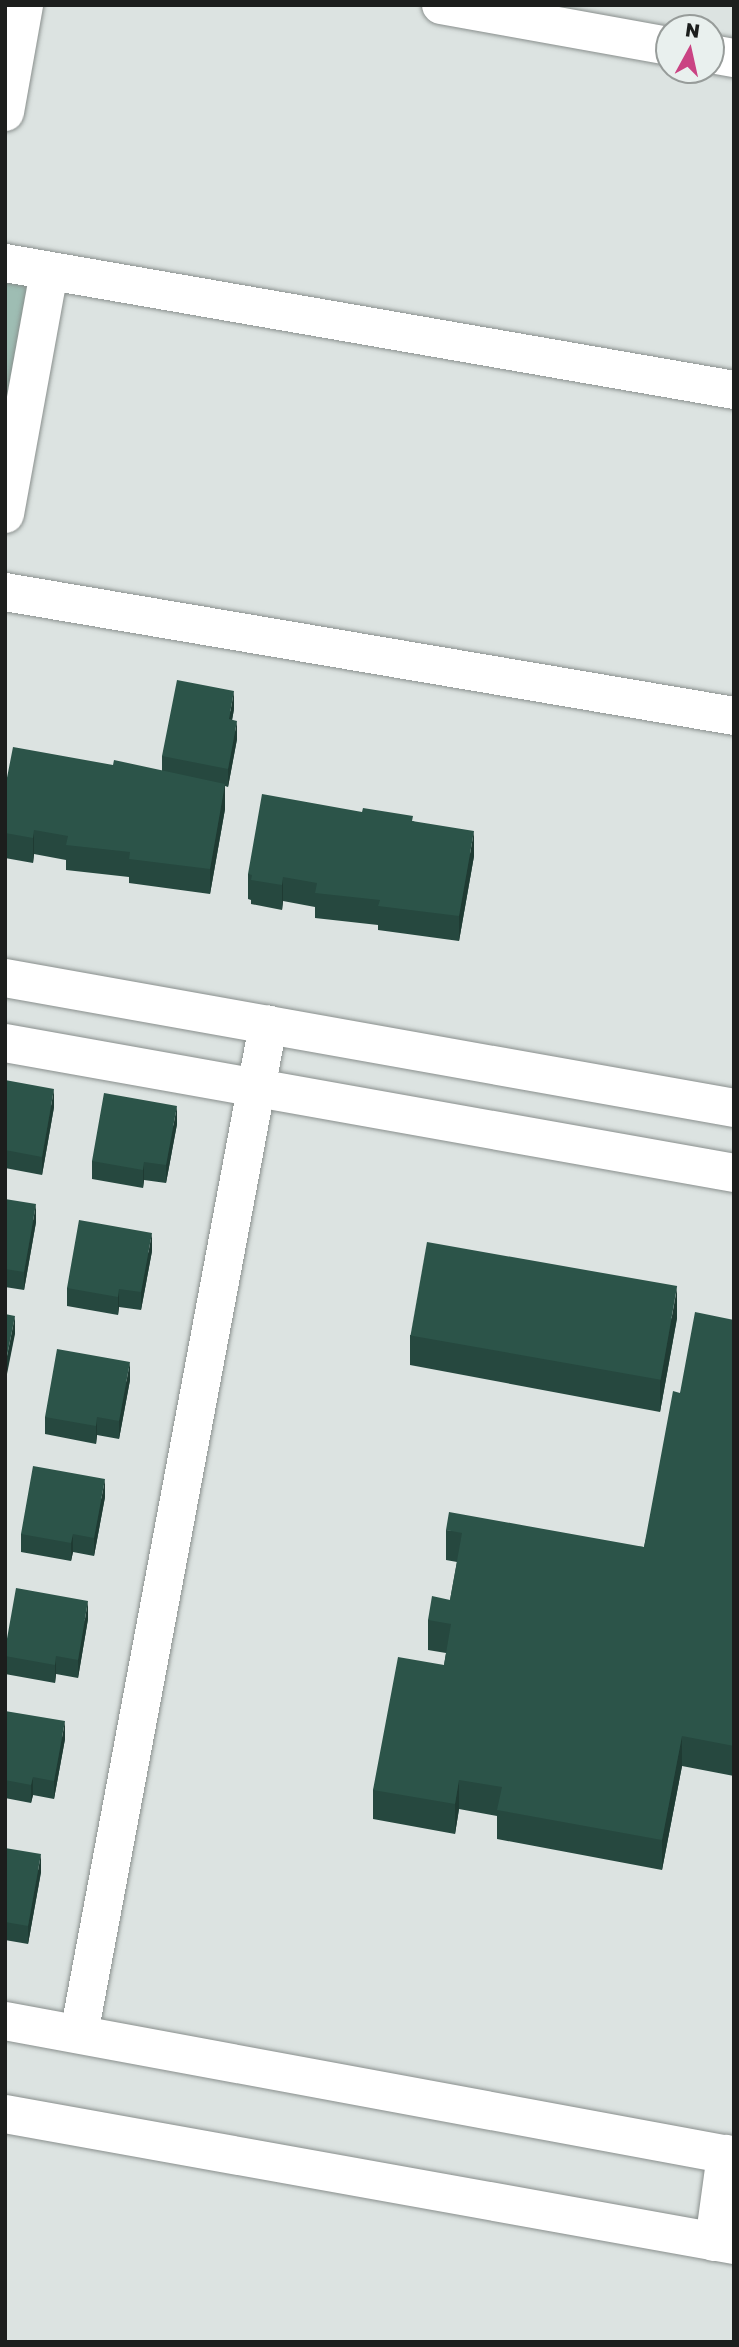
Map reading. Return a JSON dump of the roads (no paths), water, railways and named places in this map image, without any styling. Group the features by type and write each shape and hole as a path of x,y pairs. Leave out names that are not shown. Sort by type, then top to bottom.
{"street":[{"path":"5,112 24,5"},
{"path":"441,5 655,43"},
{"path":"5,263 734,390"},
{"path":"5,514 50,271"},
{"path":"5,592 734,716"},
{"path":"5,978 734,1108"},
{"path":"79,2034 268,1025"},
{"path":"5,1043 734,1173"},
{"path":"5,2021 730,2155 724,2243 5,2114"}]}
